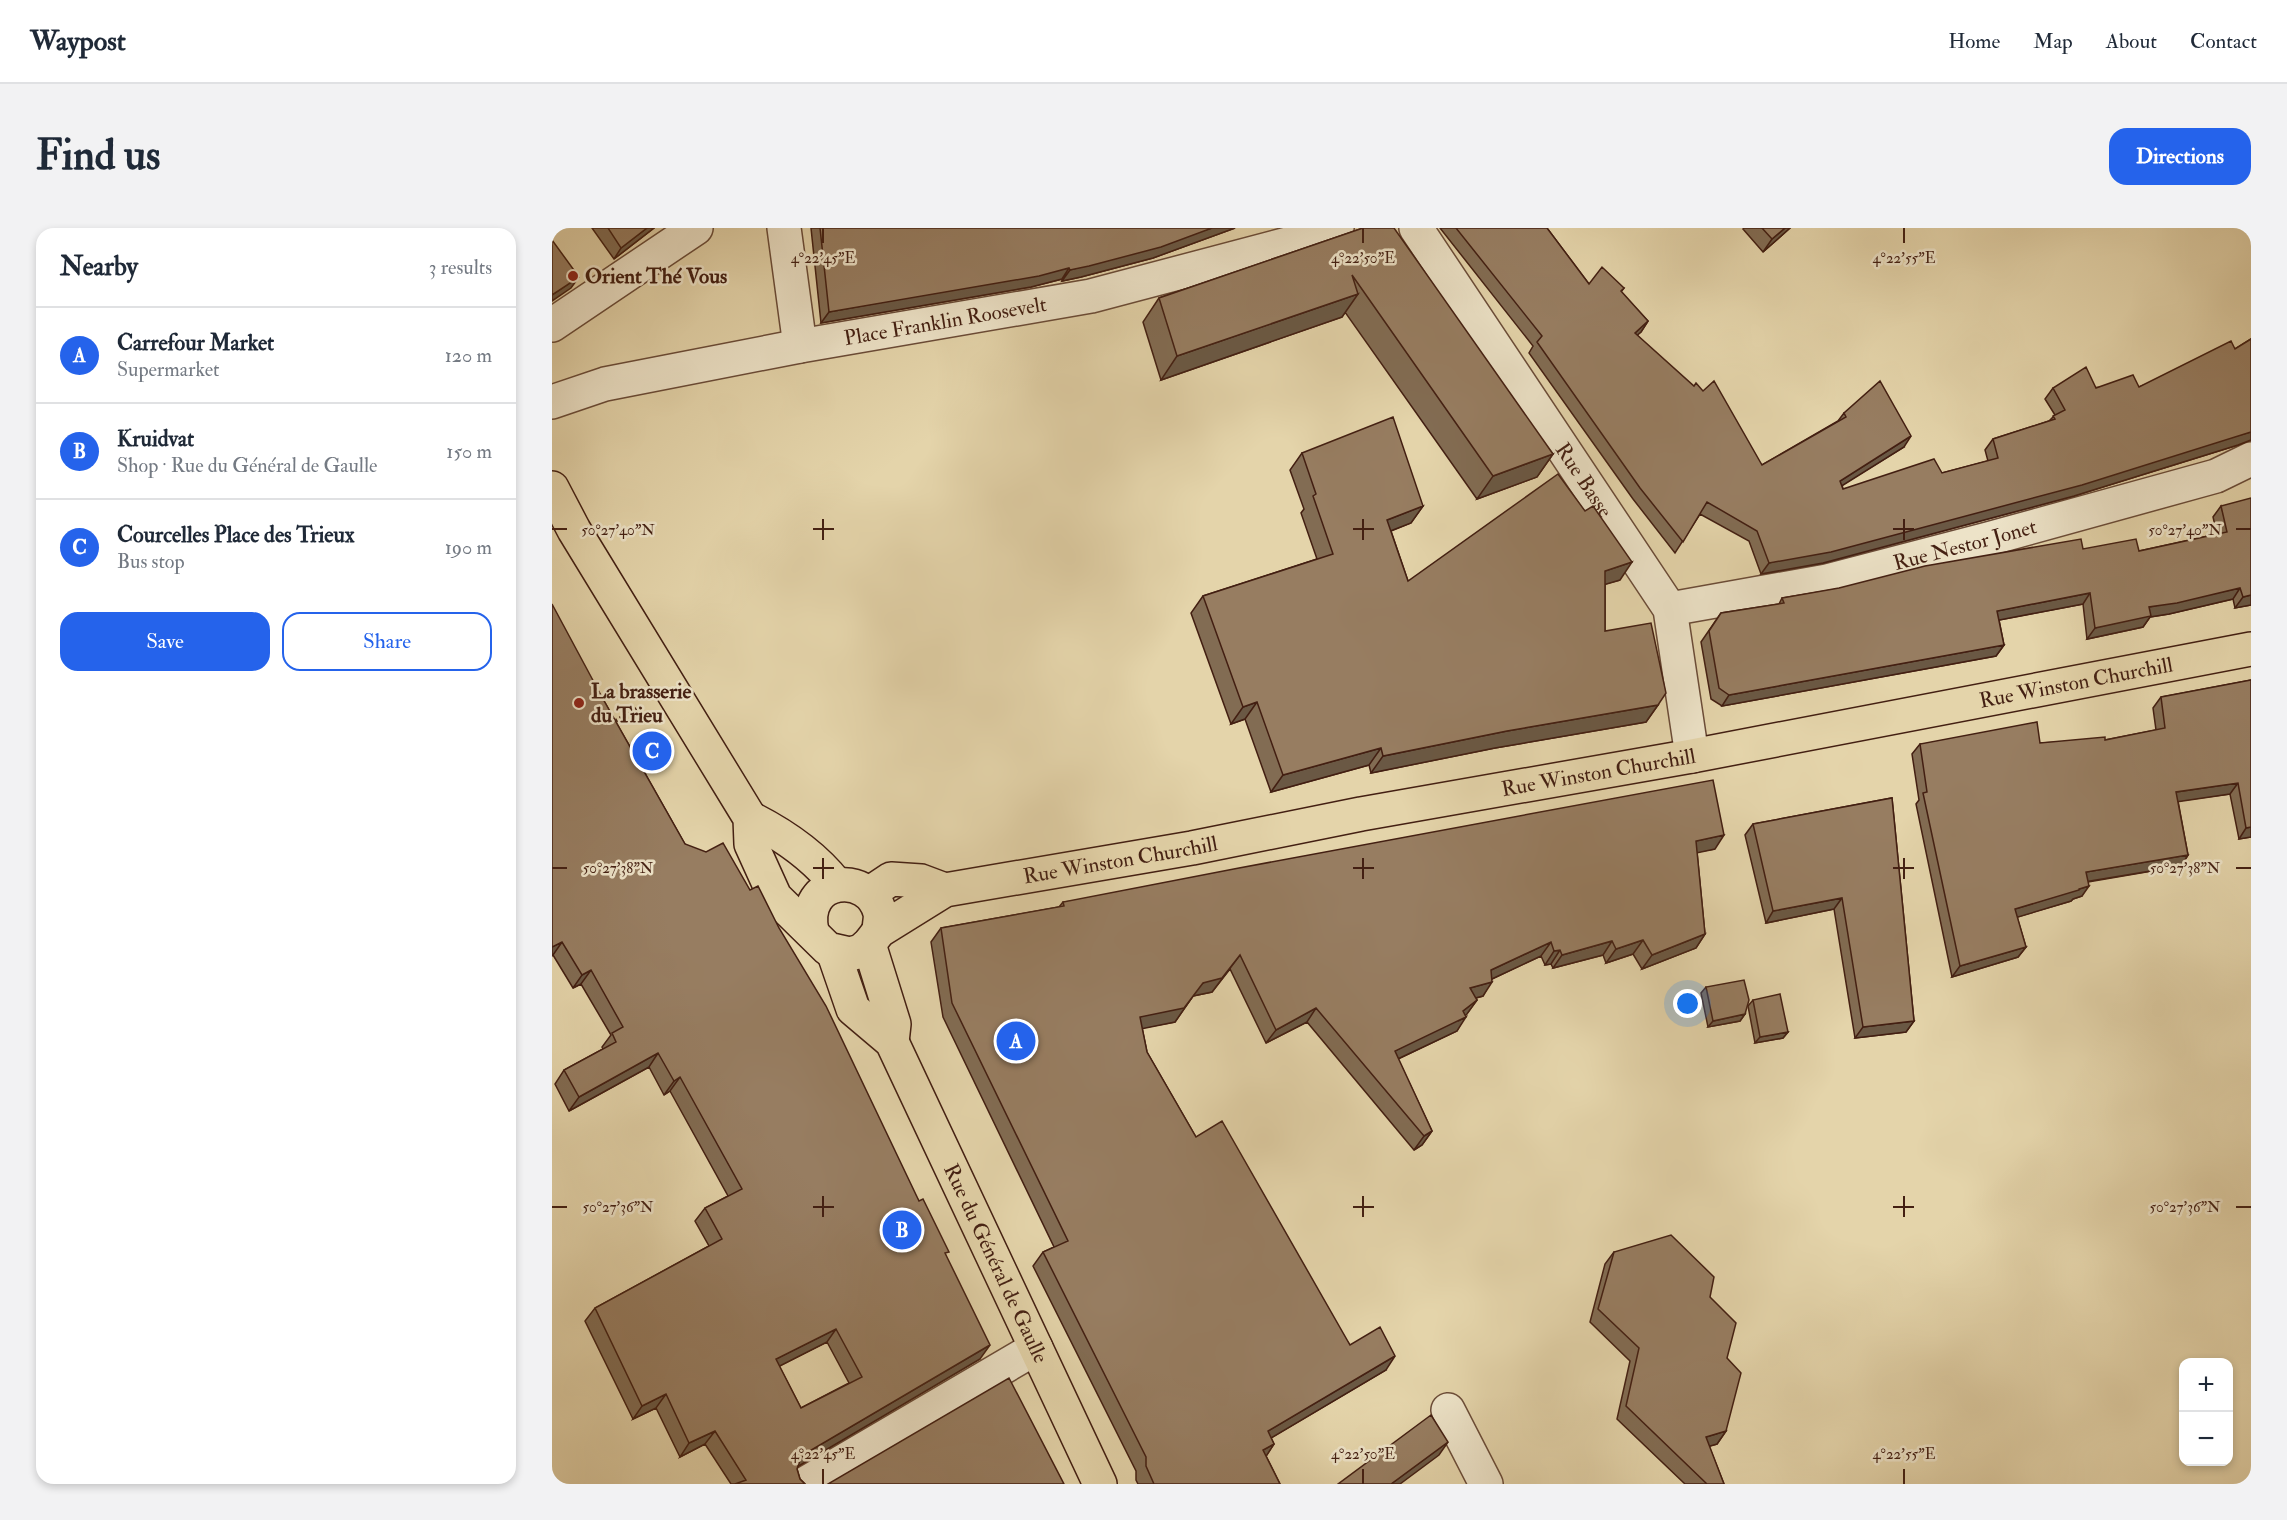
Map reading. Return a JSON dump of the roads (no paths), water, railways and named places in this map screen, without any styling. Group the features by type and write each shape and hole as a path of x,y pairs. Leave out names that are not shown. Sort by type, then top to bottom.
{"main road":[{"path":"552,488 574,530 750,818 751,844 774,897 823,942 850,954 861,951 874,938 945,890"},
{"name":"Rue Winston Churchill","path":"945,890 1181,850 1361,814 1692,756 2251,649"},
{"path":"750,818 774,830 825,870 836,884"},
{"path":"870,893 891,879 921,881 945,890"},
{"path":"836,884 855,887 870,893 880,913 874,938 894,1024 892,1042 853,1009 823,942 810,920 814,903 825,890 836,884"},
{"name":"Rue du Général de Gaulle","path":"892,1042 1100,1484"}],"street":[{"path":"552,325 696,228"},
{"path":"784,228 800,346"},
{"name":"Place Franklin Roosevelt","path":"552,402 605,384 800,346 1091,296 1310,238 1337,228"},
{"name":"Rue Basse","path":"1416,228 1670,609 1692,756"},
{"name":"Rue Nestor Jonet","path":"1670,609 1827,581 2216,477 2251,459"},
{"path":"806,1484 1036,1347"},
{"path":"1448,1410 1486,1484"}],"place":[{"name":"Orient Thé Vous","path":"573,276"},
{"name":"La brasserie du Trieu","path":"579,703"},
{"name":"Courcelles Place des Trieux","path":"652,751"},
{"name":"Carrefour Market","path":"1016,1041"},
{"name":"Kruidvat","path":"902,1230"}]}
